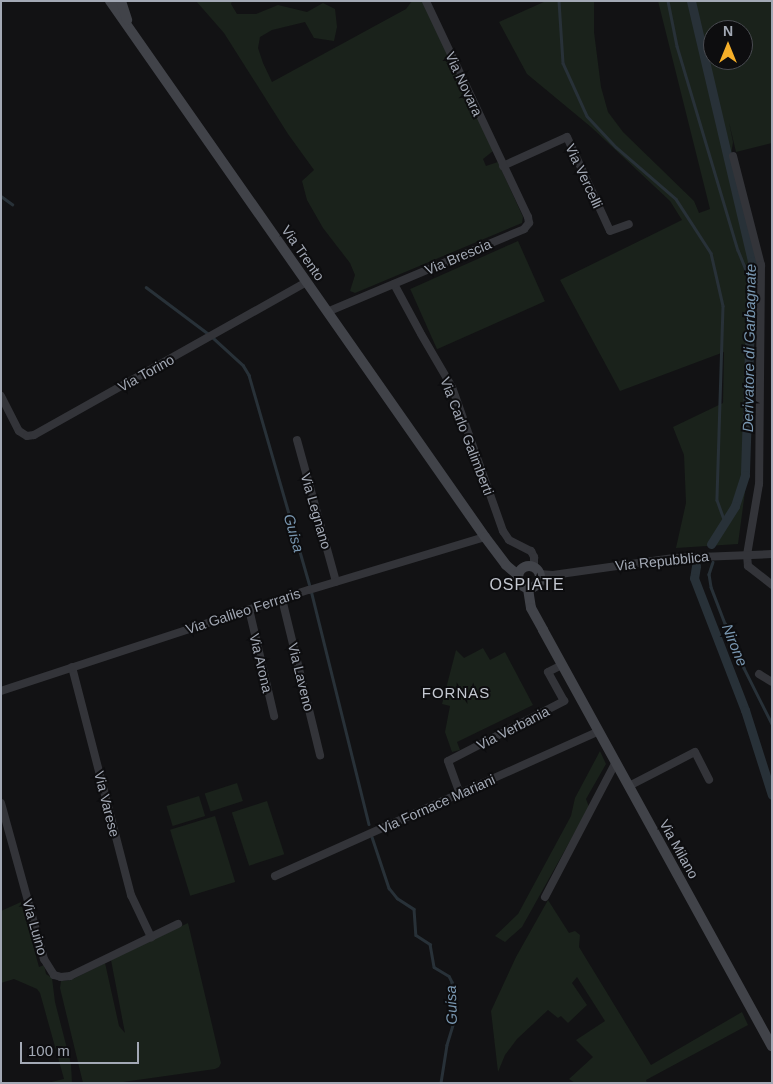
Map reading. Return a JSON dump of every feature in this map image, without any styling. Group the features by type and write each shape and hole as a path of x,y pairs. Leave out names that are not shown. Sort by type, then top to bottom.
{"street":[{"name":"Via Trento","path":"110,1 474,519"},
{"path":"121,1 130,30"},
{"name":"Via Novara","path":"426,1 503,166"},
{"name":"Via Vercelli","path":"503,166 567,137 610,231 629,224"},
{"path":"733,156 761,265 758,484 747,555 748,566 772,585"},
{"name":"Via Brescia","path":"327,312 527,226 528,217 503,166"},
{"name":"Via Torino","path":"1,396 19,431 30,436 131,382 307,282"},
{"name":"Via Carlo Galimberti","path":"394,284 452,388 500,523 509,540 531,551 534,557 535,580"},
{"name":"Via Legnano","path":"297,440 336,582"},
{"path":"474,519 506,564 535,580"},
{"path":"474,519 520,572 520,584 535,580"},
{"name":"Via Galileo Ferraris","path":"2,690 311,589 485,537"},
{"name":"Via Repubblica","path":"535,580 553,575 655,560 772,554"},
{"name":"Via Milano","path":"535,580 535,601 562,665 772,1046"},
{"name":"Via Laveno","path":"282,599 320,755"},
{"name":"Via Arona","path":"249,609 274,716"},
{"name":"Via Verbania","path":"460,794 448,761 564,701 548,672 562,665"},
{"name":"Via Varese","path":"72,667 131,895 151,937"},
{"path":"759,674 772,682"},
{"name":"Via Fornace Mariani","path":"275,876 599,731"},
{"path":"629,786 695,752 709,780"},
{"path":"546,897 616,762"},
{"name":"Via Luino","path":"1,803 44,959 54,975 61,977 70,976 178,924"}],"shaded area":[{"path":"196,1 232,1 231,4 237,14 256,14 278,5 307,12 323,3 335,9 337,27 334,41 314,38 305,22 272,30 260,37 258,48 272,82 406,9 412,1 423,1 493,151 483,159 486,166 498,162 523,217 522,223 355,293 350,291 355,275 350,263 323,228 307,200 302,181 314,170 288,134 224,33"},
{"path":"546,1 594,1 594,32 601,87 608,112 623,132 694,201 699,213 710,209 658,1 772,1 772,143 736,152 729,122 733,142 730,162 754,261 749,462 738,544 676,548 686,503 684,455 673,427 723,403 724,352 620,391 560,280 682,220 670,201 591,127 527,74 499,22"},
{"path":"518,241 545,301 437,349 410,289"},
{"path":"483,648 490,660 505,652 533,705 457,742 460,750 452,752 445,732 450,706 442,704 456,650 464,658"},
{"path":"600,751 606,764 586,799 589,807 522,927 505,942 495,936 518,914 571,816 575,798"},
{"path":"237,783 243,801 211,812 205,794"},
{"path":"199,796 205,816 173,826 166,806"},
{"path":"267,801 284,854 249,866 232,812"},
{"path":"215,816 235,882 190,896 170,830"},
{"path":"548,900 569,933 575,931 580,935 579,947 651,1065 742,1012 748,1025 646,1080 647,1083 575,1083 569,1079 593,1057 576,1040 605,1021 577,977 572,983 587,1005 568,1023 561,1016 558,1018 548,1010 517,1039 505,1055 498,1072 491,1011 516,957"},
{"path":"21,902 39,967 44,965 46,974 52,978 55,1002 71,1064 72,1083 47,1083 64,1079 40,993 37,989 14,979 1,983 1,911"},
{"path":"188,923 221,1063 219,1067 116,1083 83,1083 60,988 61,981 71,980 105,963 119,1026 125,1033 111,960"}],"waterway":[{"path":"559,1 563,63 587,116 616,147 676,199 711,253 723,306 717,500 725,522"},
{"path":"668,1 677,46 738,250 751,282"},
{"name":"Derivatore di Garbagnate","path":"691,1 752,261 745,475 735,506 711,544"},
{"name":"Guisa","path":"1,196 12,204"},
{"name":"Guisa","path":"146,287 210,335 243,365 249,375 311,590 369,824"},
{"name":"Nirone","path":"713,562 709,574 711,587 725,623 732,633 744,668 772,724"},
{"name":"Derivatore di Garbagnate","path":"696,566 694,578 745,710 772,795"},
{"name":"Guisa","path":"372,837 389,888 397,898 414,909 416,935 430,944 434,967 449,976 452,982 454,1022 447,1045 441,1083"}],"district":[{"name":"OSPIATE","path":"527,585"},
{"name":"FORNAS","path":"456,693"}]}
